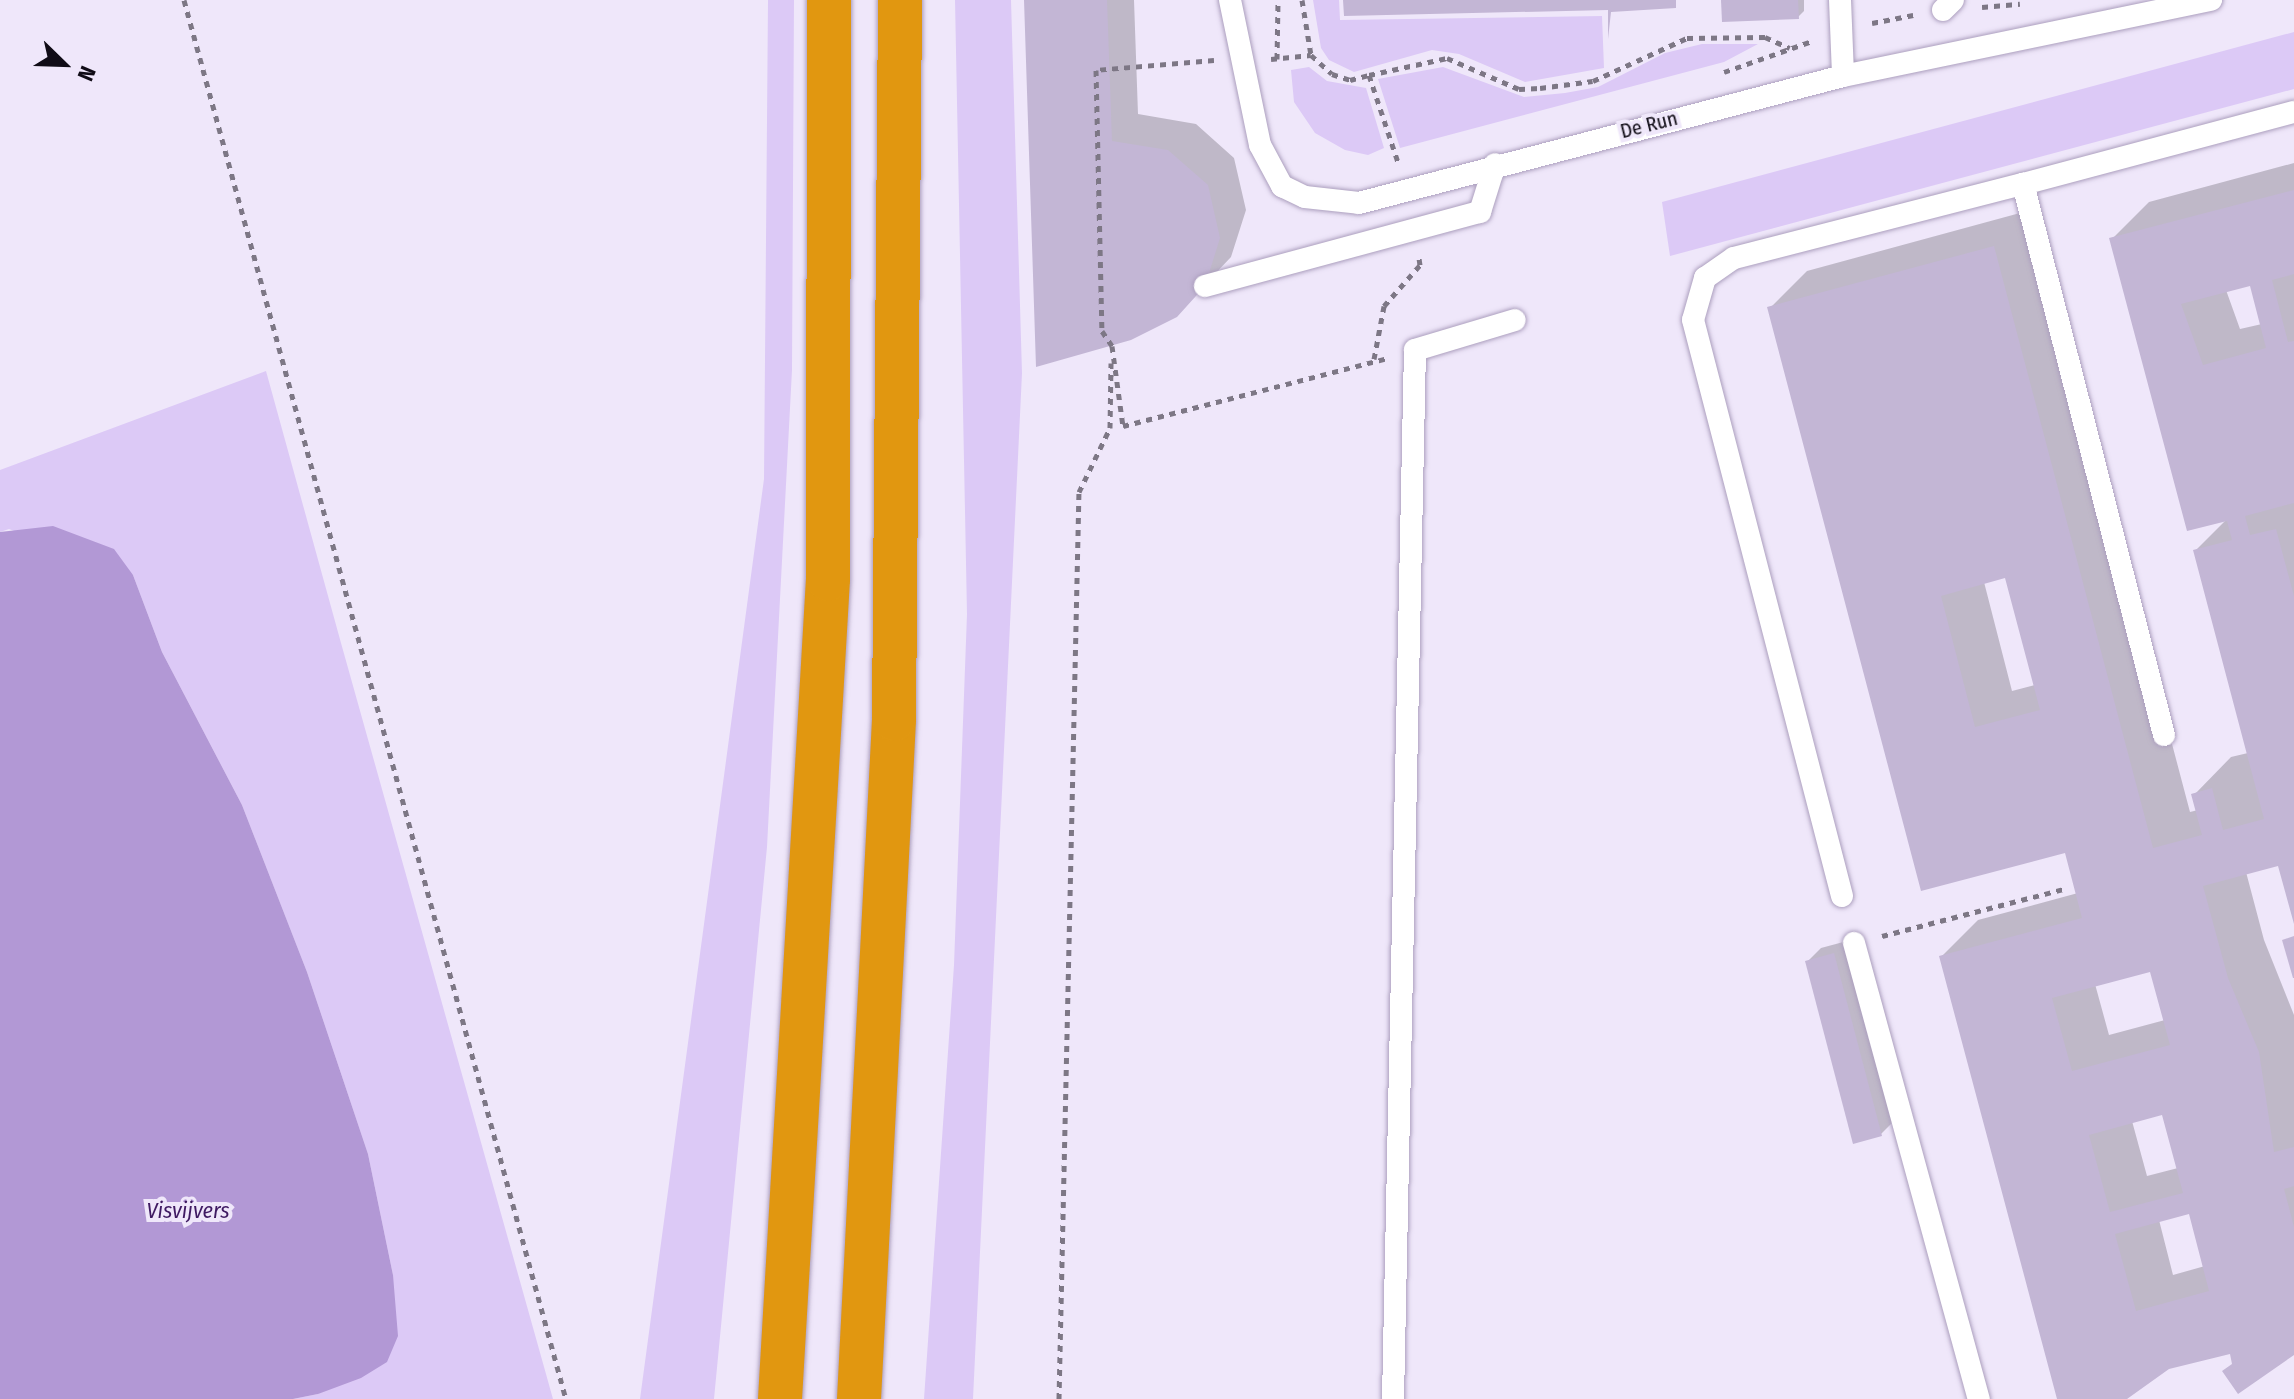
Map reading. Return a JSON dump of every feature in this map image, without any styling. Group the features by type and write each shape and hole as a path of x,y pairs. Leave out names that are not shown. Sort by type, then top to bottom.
{"highway":[{"path":"780,1399 828,579 829,0"},
{"path":"859,1399 894,719 900,0"}],"lane":[{"name":"De Run","path":"1230,0 1260,145 1282,186 1305,197 1359,203 1495,164 1843,76 2211,0"},
{"path":"1840,0 1843,76"},
{"path":"1842,896 1693,320 1705,278 1734,258 2294,112"},
{"path":"1205,286 1480,212 1495,164"},
{"path":"2023,184 2164,735"},
{"path":"1393,1399 1415,350 1515,320"},
{"path":"1854,943 1979,1399"}],"path":[{"path":"184,0 566,1399"},
{"path":"1277,71 1278,0"},
{"path":"1302,0 1311,55 1332,74 1350,80 1447,58 1519,89 1540,88 1593,81 1687,38 1765,37 1791,49"},
{"path":"1712,76 1843,30 1948,5 2032,4"},
{"path":"1311,55 1277,60 1243,57 1096,70 1102,331 1112,346 1123,426 1374,359"},
{"path":"1369,75 1399,163"},
{"path":"1386,166 1414,159"},
{"path":"1059,1399 1079,492 1110,428 1112,346"}],"shaded area":[{"path":"768,0 794,0 792,370 767,847 714,1399 640,1399 764,479"},
{"path":"955,0 1011,0 1022,373 973,1399 924,1399 954,965 967,614"},
{"path":"1313,0 1339,0 1340,20 1602,16 1604,68 1525,82 1459,54 1432,50 1354,72 1329,60 1321,48"},
{"path":"2294,32 2294,89 1670,256 1662,202"},
{"path":"1702,44 1758,44 1724,62 1400,148 1378,79 1443,67 1524,97 1565,93 1598,87 1665,53"},
{"path":"1309,67 1327,81 1366,88 1384,148 1368,155 1345,150 1315,133 1294,102 1291,70"},
{"path":"266,371 553,1399 293,1399 318,1394 393,1275 368,1154 307,972 242,805 162,652 133,575 9,529 0,532 0,470"}],"water":[{"name":"Visvijvers","path":"53,526 114,549 133,575 162,652 242,805 307,972 368,1154 393,1275 398,1336 387,1362 361,1378 318,1394 293,1399 0,1399 0,532"}],"building":[{"path":"1024,0 1107,0 1112,141 1168,150 1208,185 1220,238 1205,286 1177,317 1131,340 1036,367"},
{"path":"1343,0 1676,0 1676,8 1611,12 1608,39 1608,10 1344,16"},
{"path":"1721,0 1798,0 1799,19 1722,22"},
{"path":"2294,190 2294,274 2272,280 2288,342 2294,341 2294,503 2245,516 2250,535 2276,529 2294,596 2294,924 2278,866 2203,886 2228,978 2259,1052 2274,1152 2294,1147 2294,1186 2284,1189 2294,1227 2294,1355 2238,1394 2222,1371 2232,1364 2230,1354 2169,1369 2127,1399 2057,1399 1939,956 2082,918 2065,853 1921,891 1767,307 1994,246 2153,848 2202,835 2191,794 2212,788 2223,830 2264,819 2193,550 2232,540 2227,521 2187,531 2109,238","holes":["2250,286 2266,348 2203,365 2181,304","2005,578 2040,710 1975,727 1941,596","2150,972 2170,1045 2072,1071 2052,998","2162,1115 2183,1193 2110,1212 2089,1135","2189,1214 2209,1291 2136,1311 2115,1234"]},
{"path":"2294,936 2294,978 2293,978 2282,940"},
{"path":"1834,953 1882,1136 1853,1144 1805,961"}]}
